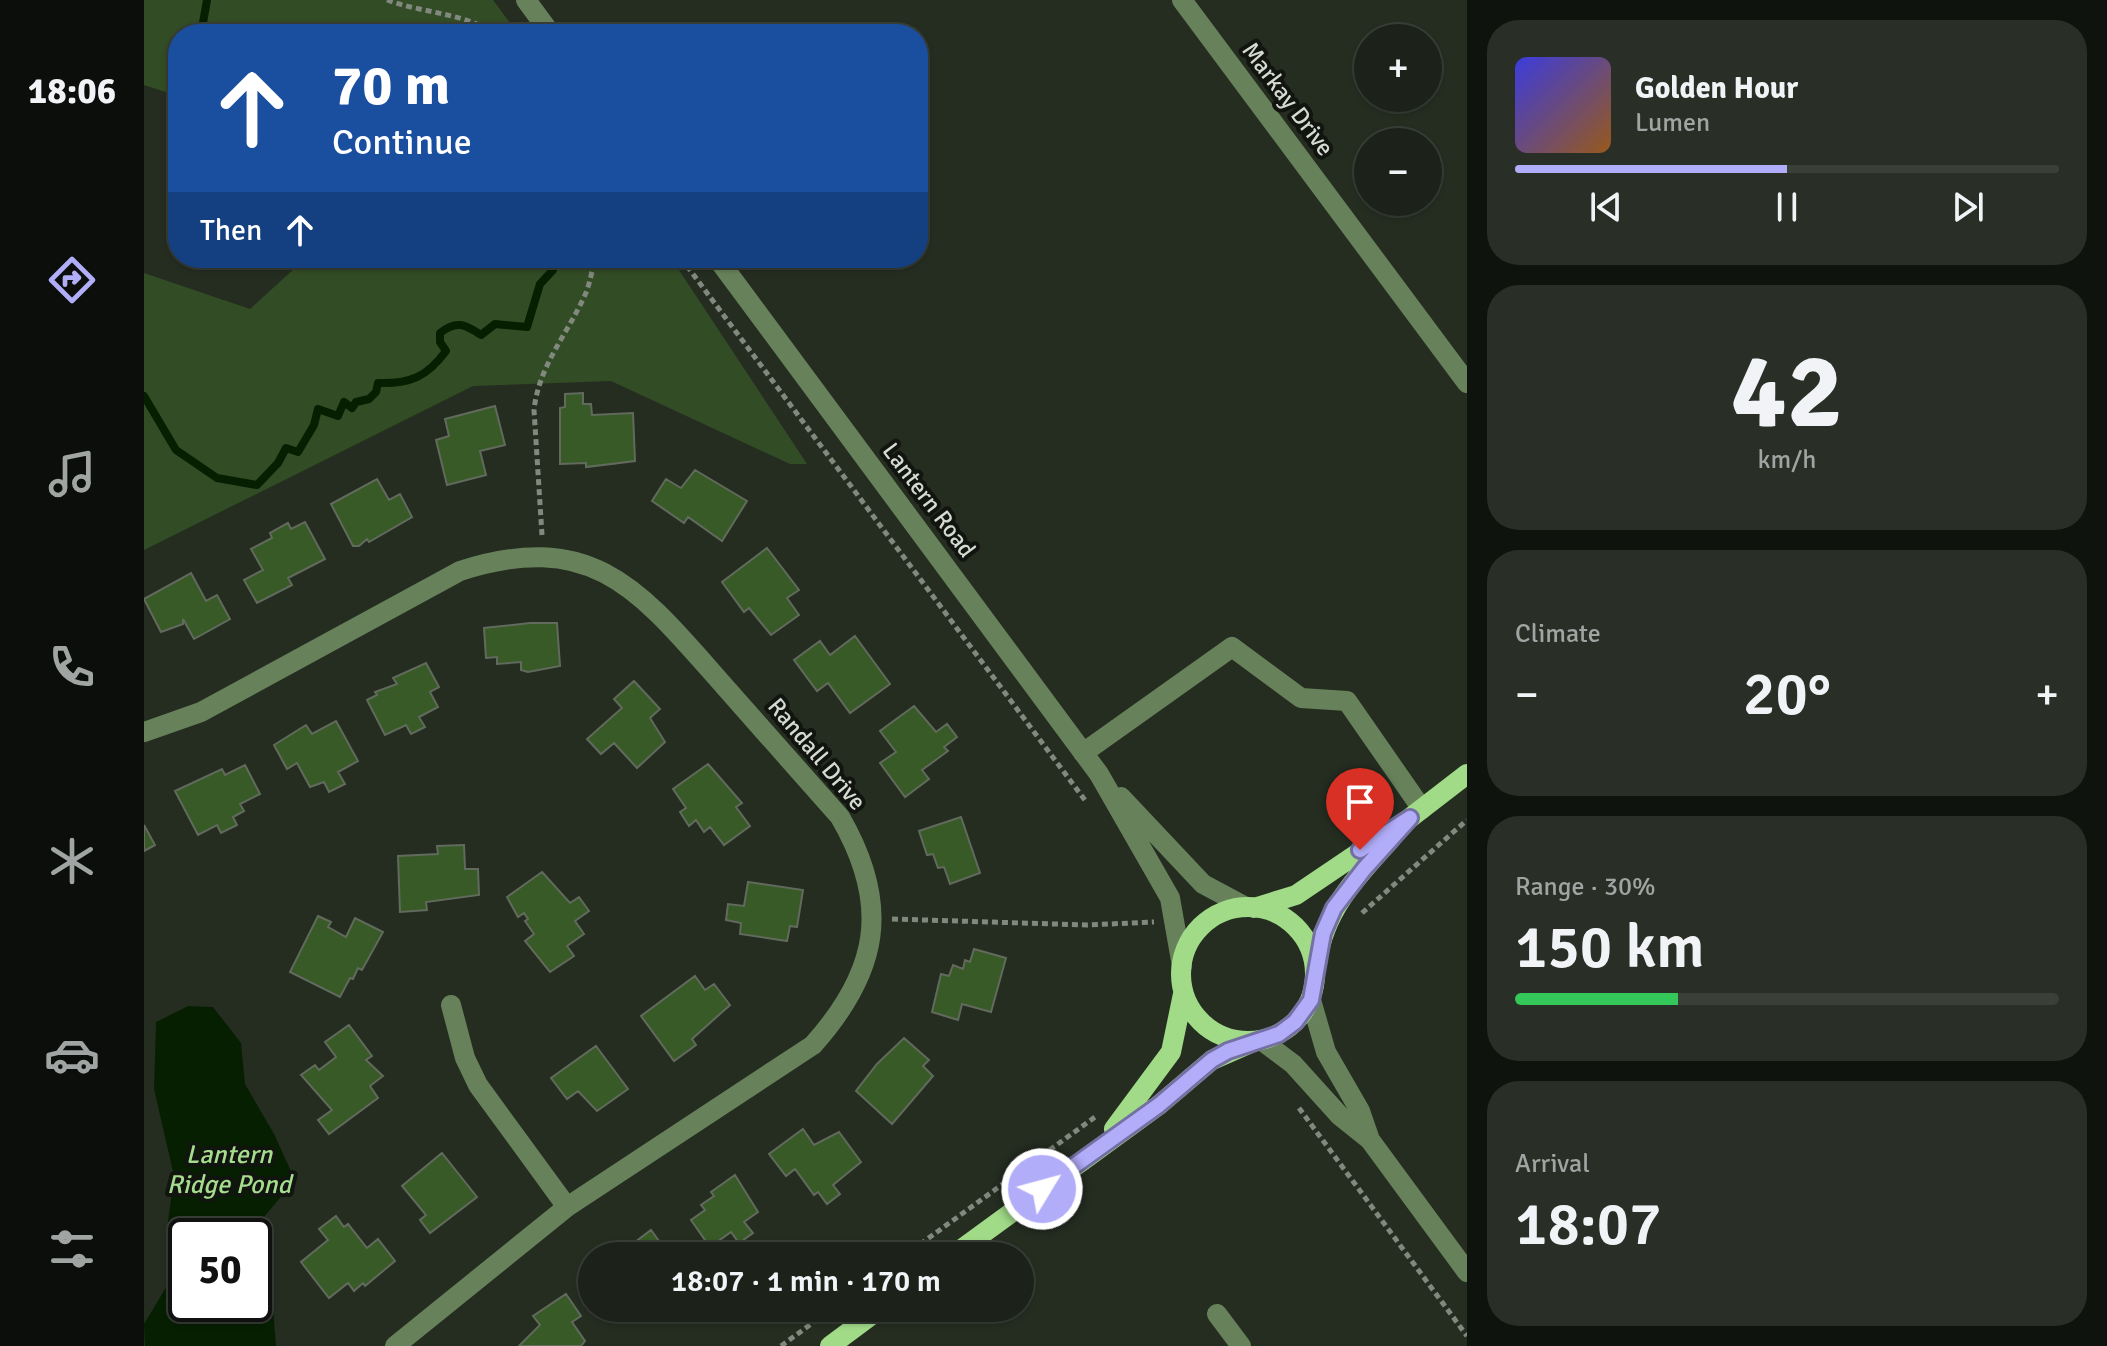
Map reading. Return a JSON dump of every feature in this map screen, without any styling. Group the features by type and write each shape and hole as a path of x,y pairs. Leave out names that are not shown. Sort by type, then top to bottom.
{"main road":[{"path":"1104,1141 1171,1052 1183,994 1182,966 1187,946 1197,931 1211,918 1296,895 1416,814 1467,774"},
{"path":"971,1242 1104,1141 1159,1105 1212,1060 1288,1029 1311,1000 1323,933 1334,908 1364,869 1416,814"},
{"path":"1250,908 1279,916 1299,931 1312,951 1316,971"},
{"path":"1183,994 1197,1017 1213,1031 1257,1041"},
{"path":"830,1346 862,1322"}],"street":[{"path":"526,0 544,24"},
{"name":"Markay Drive","path":"1182,0 1467,383"},
{"name":"Lantern Road","path":"724,268 1099,774 1203,884 1250,908"},
{"name":"Randall Drive","path":"144,732 201,712 460,571 505,557 543,556 589,565 614,576 657,610 840,817 855,843 871,897 867,957 858,986 843,1012 813,1045 567,1207 395,1346"},
{"path":"1083,753 1232,647 1301,698 1347,701 1416,814"},
{"name":"Lantern Road","path":"1099,774 1170,898 1182,966"},
{"path":"1311,1000 1326,1052 1360,1111 1370,1140"},
{"path":"451,1005 465,1058 478,1085 567,1207"},
{"path":"1257,1041 1293,1064 1340,1116 1370,1140 1467,1272"},
{"path":"1217,1314 1241,1346"}],"path":[{"path":"387,0 416,11 473,24"},
{"path":"543,556 534,410 536,391 542,373 586,294 592,268"},
{"path":"688,268 1080,795"},
{"path":"1358,917 1467,820"},
{"path":"923,1242 1099,1114"},
{"path":"781,1346 814,1322"}],"shaded area":[{"path":"144,0 493,0 511,24 168,24 168,93 144,85"},
{"path":"295,268 678,268 807,464 790,464 611,381 473,386 144,550 144,273 250,309"}],"water":[{"name":"Lantern Ridge Pond","path":"188,1006 213,1007 241,1043 245,1084 274,1134 295,1180 263,1218 168,1218 174,1176 154,1089 156,1022"},
{"name":"Lantern Ridge Pond","path":"168,1222 168,1322 272,1322 272,1296 276,1346 145,1346 144,1324 167,1286"}],"building":[{"path":"583,393 583,404 591,404 592,415 633,413 635,461 586,467 586,463 560,464 560,408 565,407 565,394"},
{"path":"495,406 505,445 480,451 486,475 447,485 436,440 449,436 445,419"},
{"path":"695,470 747,501 722,541 688,517 684,523 652,501 666,479 681,488"},
{"path":"377,479 389,500 400,494 412,517 369,542 367,539 359,546 353,546 331,504"},
{"path":"305,522 325,559 288,578 292,585 257,603 244,580 263,570 251,549 272,538 270,533 288,523 291,529"},
{"path":"767,548 799,590 787,598 799,615 771,635 749,608 744,612 722,582"},
{"path":"191,573 206,601 217,595 230,619 194,639 183,619 183,624 161,632 144,599"},
{"path":"557,623 560,666 528,672 521,670 521,662 497,664 497,657 486,658 484,628"},
{"path":"855,636 890,684 850,713 828,683 817,691 794,660 820,641 830,655"},
{"path":"426,663 439,687 430,692 438,707 419,717 425,727 411,734 406,725 385,735 367,700 377,695 375,692 397,684 393,678"},
{"path":"634,681 660,709 650,718 665,742 637,768 614,743 601,754 587,739 622,708 614,699"},
{"path":"914,706 936,732 947,724 957,737 944,747 948,751 922,770 929,779 905,797 880,763 896,752 880,731"},
{"path":"336,721 358,761 338,772 345,784 329,792 324,782 310,787 297,763 287,769 274,745 306,725 312,734"},
{"path":"708,764 742,803 736,807 750,826 724,845 710,827 704,832 696,820 689,826 680,812 686,808 673,789"},
{"path":"245,765 260,794 240,804 244,811 233,817 237,825 221,833 217,825 198,835 175,791 222,769 225,775"},
{"path":"961,817 980,873 950,884 944,867 938,868 933,854 927,855 919,831"},
{"path":"144,825 155,845 144,851"},
{"path":"464,845 465,869 478,869 479,895 426,902 427,910 400,912 398,856 438,854 437,846"},
{"path":"542,872 570,903 579,897 589,911 575,921 584,934 567,946 574,956 550,972 525,941 534,934 525,921 528,919 524,913 518,917 507,897"},
{"path":"748,882 803,890 797,927 790,926 787,941 740,934 741,923 726,920 728,904 744,906"},
{"path":"318,916 331,922 328,927 346,937 355,918 383,932 362,970 358,968 340,997 290,972"},
{"path":"974,949 1006,958 991,1012 962,1004 958,1020 932,1012 941,974 949,976 953,965 963,969 965,960 970,962"},
{"path":"695,976 705,990 714,984 730,1005 692,1039 696,1045 674,1061 641,1016"},
{"path":"349,1025 372,1056 366,1060 383,1076 370,1086 378,1098 329,1134 318,1120 332,1110 301,1075 315,1065 319,1070 336,1057 325,1042"},
{"path":"904,1038 929,1060 923,1066 933,1076 892,1124 856,1091 877,1064"},
{"path":"596,1046 628,1089 597,1111 578,1091 567,1099 551,1078"},
{"path":"803,1129 814,1145 839,1132 861,1162 833,1185 840,1194 827,1204 818,1192 814,1195 795,1169 786,1176 769,1154"},
{"path":"442,1153 477,1197 430,1233 420,1220 426,1215 402,1186"},
{"path":"735,1175 758,1212 744,1222 753,1233 740,1242 731,1232 717,1242 706,1242 691,1220 705,1210 701,1205 714,1196 711,1192"},
{"path":"336,1216 344,1227 348,1224 367,1248 378,1239 395,1261 365,1286 363,1283 354,1291 348,1283 329,1298 301,1262 328,1240 319,1229"},
{"path":"651,1230 660,1242 635,1242"},
{"path":"566,1294 578,1312 578,1318 572,1322 585,1341 581,1346 519,1346 540,1325 533,1316"}],"waterway":[{"path":"203,24 207,0"},
{"path":"144,396 176,450 217,478 257,485 278,463 286,448 298,452 314,425 318,409 338,416 344,402 352,408 356,402 369,399 376,392 378,383 409,380 425,373 446,351 440,342 440,333 451,326 460,325 481,335 495,324 527,327 540,284 552,268"}],"route":[{"path":"1042,1189 1104,1141 1159,1105 1212,1060 1228,1051 1279,1034 1304,1013 1315,987 1323,933 1334,908 1410,818 1360,850"}]}
